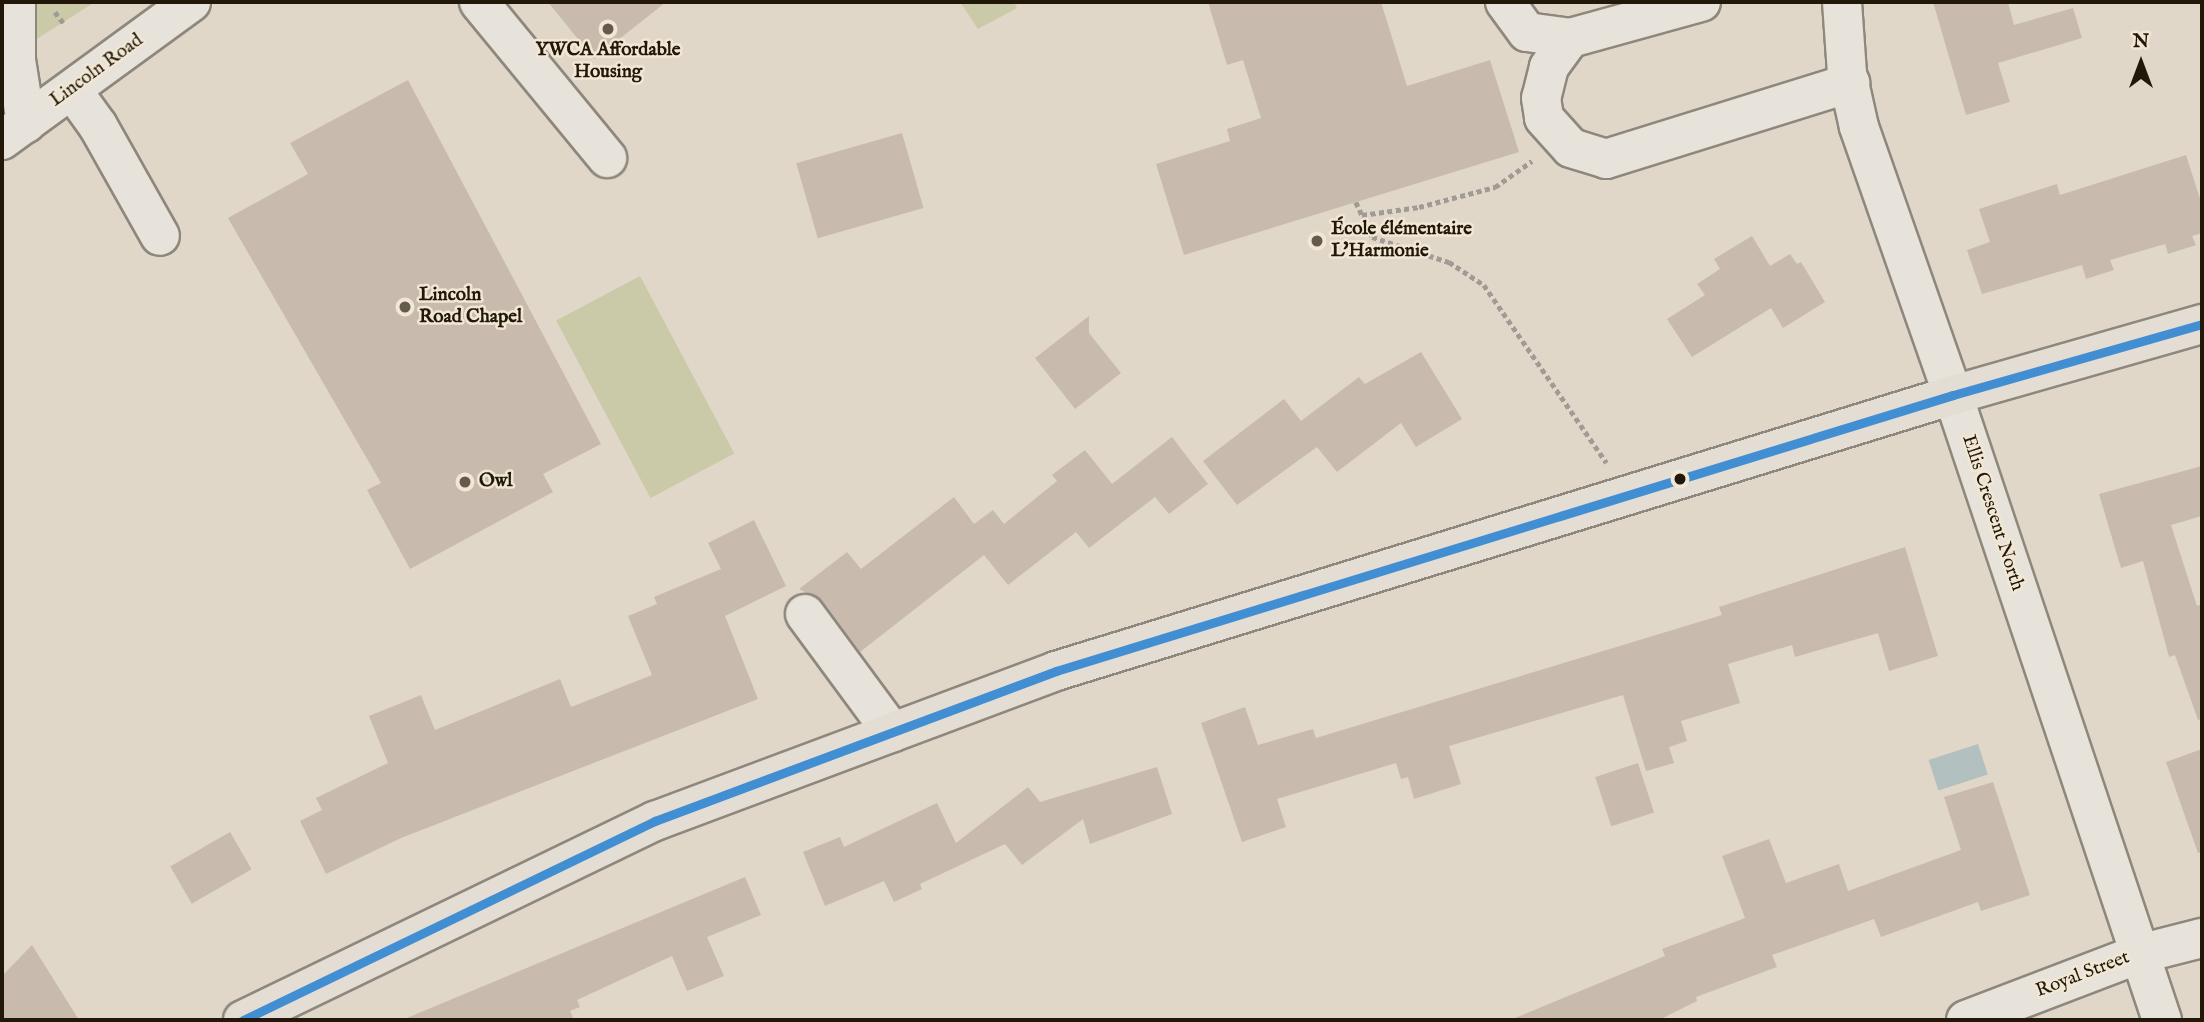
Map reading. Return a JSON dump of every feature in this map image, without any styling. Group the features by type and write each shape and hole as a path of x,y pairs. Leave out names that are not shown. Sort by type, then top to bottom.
{"main road":[{"path":"243,1020 655,821 1056,671 1953,395 2202,324"}],"street":[{"path":"14,132 16,2"},
{"name":"Lincoln Road","path":"14,132 191,2"},
{"path":"479,2 607,159"},
{"path":"1505,2 1527,32 1570,38 1701,2"},
{"name":"Ellis Crescent North","path":"1842,2 1850,83 1859,127 1953,395 2162,1020"},
{"path":"1570,38 1549,67 1541,99 1545,118 1571,148 1606,159 1850,83"},
{"path":"72,90 98,126 160,236"},
{"path":"804,614 892,732"},
{"name":"Royal Street","path":"1966,1020 2139,954 2202,938"}],"path":[{"path":"1362,215 1419,207 1495,187 1559,136"},
{"path":"1356,202 1372,237 1449,262 1484,285 1609,467"}],"green space":[{"path":"2,2 95,2 2,61"},
{"path":"960,2 1014,2 1017,8 978,29"},
{"path":"640,276 734,453 650,498 556,321"}],"shaded area":[{"path":"1978,744 1988,774 1938,791 1929,760"}],"building":[{"name":"YWCA Affordable Housing","path":"548,2 666,2 594,59"},
{"path":"1208,2 1381,2 1407,86 1490,60 1519,152 1184,255 1156,164 1230,141 1227,129 1261,118 1243,60 1227,65"},
{"path":"1933,2 2008,2 2014,25 2073,8 2082,38 1998,63 2010,102 1966,115"},
{"name":"Lincoln Road Chapel","path":"408,80 601,444 543,474 553,492 410,569 367,490 381,483 228,218 308,174 290,143"},
{"path":"902,133 923,208 818,238 796,163"},
{"path":"2186,155 2202,205 2202,233 2192,236 2196,245 2168,254 2165,244 2110,260 2114,270 2086,279 2082,265 1982,294 1967,250 1990,242 1979,209 2057,184 2060,195"},
{"path":"1752,236 1770,266 1790,254 1797,264 1801,262 1825,302 1783,328 1771,308 1692,357 1667,319 1705,295 1697,284 1720,269 1714,259"},
{"path":"1089,316 1089,333 1121,373 1075,409 1035,358"},
{"path":"1421,352 1462,419 1416,447 1401,423 1337,472 1317,447 1237,505 1203,461 1284,399 1301,421 1359,377 1365,384"},
{"path":"1172,437 1208,484 1169,514 1155,497 1089,548 1076,532 1008,585 984,555 860,652 822,601 799,589 847,552 861,569 954,497 974,524 993,510 1004,524 1057,481 1052,475 1085,450 1112,484"},
{"path":"2202,466 2202,516 2171,525 2197,606 2202,604 2202,719 2198,720 2175,655 2169,657 2143,561 2121,568 2099,494"},
{"path":"754,520 786,586 725,616 758,699 401,838 326,874 300,821 322,810 316,798 388,763 369,716 421,695 435,730 560,679 571,707 652,675 628,616 657,604 654,597 721,569 708,543"},
{"path":"1905,547 1938,656 1889,671 1878,633 1795,657 1792,645 1728,664 1740,703 1681,721 1687,741 1669,747 1674,763 1646,771 1623,695 1449,746 1461,784 1414,799 1408,777 1401,779 1396,763 1277,799 1286,827 1242,842 1201,723 1245,707 1258,745 1313,729 1316,738 1722,615 1719,607"},
{"path":"2202,749 2202,852 2198,853 2166,762"},
{"path":"1638,763 1654,812 1611,826 1595,777"},
{"path":"1157,767 1172,814 1090,844 1083,819 1022,865 1005,844 920,884 922,889 894,902 884,881 825,906 803,852 840,837 844,847 937,803 956,843 1028,787 1040,802"},
{"path":"1993,782 2030,895 1981,911 1978,902 1881,937 1874,919 1772,955 1777,967 1696,997 1697,1001 1659,1020 1510,1020 1665,956 1662,949 1745,918 1722,856 1769,839 1786,883 1839,864 1848,891 1961,850 1944,797"},
{"path":"230,832 252,869 192,904 170,866"},
{"path":"745,877 761,915 707,937 724,976 687,991 672,956 577,1000 580,1007 570,1011 574,1020 402,1020"},
{"path":"32,945 79,1020 2,1020 2,976"}],"transit line":[{"path":"243,1020 655,821 1056,671 1953,395 2202,324"}],"place":[{"name":"YWCA Affordable Housing","path":"608,29"},
{"name":"École élémentaire L'Harmonie","path":"1317,241"},
{"name":"Lincoln Road Chapel","path":"405,307"},
{"name":"Owl","path":"465,482"}]}
